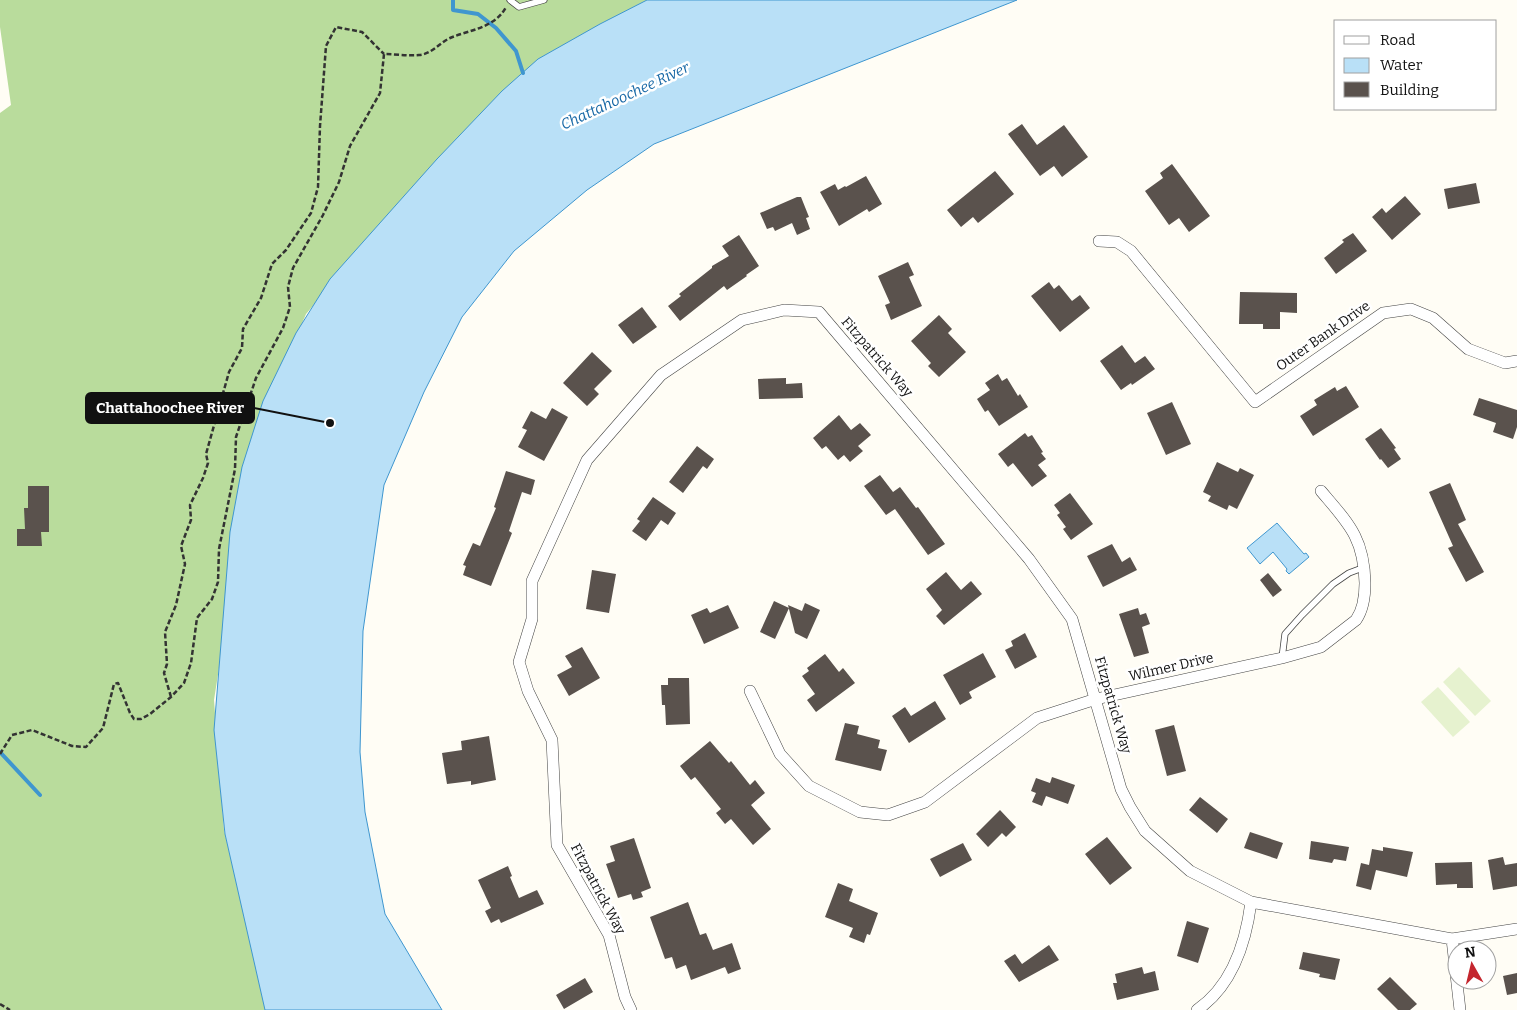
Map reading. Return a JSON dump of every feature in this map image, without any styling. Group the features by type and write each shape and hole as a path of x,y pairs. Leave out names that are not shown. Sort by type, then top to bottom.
{"street":[{"name":"Outer Bank Drive","path":"1099,241 1116,242 1131,251 1254,402 1383,313 1411,309 1433,318 1468,349 1505,363 1517,361"},
{"name":"Fitzpatrick Way","path":"632,1010 625,997 609,935 557,845 552,740 528,691 519,662 532,619 532,581 587,460 662,375 742,320 784,310 818,312 1029,559 1072,619 1121,788 1130,808 1145,831 1190,871 1252,902 1452,939 1517,929"},
{"name":"Wilmer Drive","path":"750,691 780,754 809,786 860,812 888,815 925,802 1036,718 1096,699 1321,648 1360,615 1365,593 1365,568 1360,546 1350,525 1321,491"},
{"path":"1197,1010 1210,1002 1229,977 1249,925 1252,902"},
{"path":"1452,939 1460,1010"}],"lane":[{"path":"510,0 519,7 544,0"},
{"path":"1282,658 1284,634 1302,614 1333,584 1349,573 1365,568"}],"path":[{"path":"171,697 164,674 167,664 165,632 176,605 185,564 181,546 191,520 190,505 208,463 206,454 229,372 242,348 243,329 261,298 272,264 286,250 311,213 318,187 326,46 336,27 362,32 384,54 420,55 433,50 448,39 476,30 501,16"},
{"path":"0,754 12,735 32,730 72,746 86,746 103,728 114,684 118,683 134,719 140,720 171,697 184,683 191,663 197,618 212,599 218,582 219,550 235,469 236,437 256,378 285,321 290,307 288,287 293,268 340,182 350,146 380,93 384,54"},
{"path":"0,1004 10,1010"}],"green space":[{"path":"0,0 660,0 391,213 306,314 256,431 214,700 224,830 268,1010 0,1010 0,113 11,105 0,27"},
{"path":"1459,667 1491,701 1475,716 1443,682"},
{"path":"1438,687 1470,722 1453,737 1421,702"}],"water":[{"path":"647,0 1017,0 654,144 587,190 514,251 462,317 424,392 384,485 363,631 360,752 365,812 385,914 442,1010 265,1010 225,834 214,730 230,532 242,467 263,401 296,333 330,279 437,159 502,91 538,59"},
{"path":"1277,523 1304,554 1306,553 1309,557 1289,574 1273,552 1260,564 1247,548"}],"building":[{"path":"1022,124 1037,145 1064,125 1088,157 1062,177 1054,166 1040,176 1008,134"},
{"path":"1172,164 1210,216 1189,232 1179,218 1169,225 1145,191 1163,178 1160,173"},
{"path":"995,171 1014,194 978,223 973,217 961,227 947,210"},
{"path":"866,176 882,204 869,212 867,209 839,226 820,192 835,184 838,190"},
{"path":"1476,183 1480,203 1448,209 1444,189"},
{"path":"1405,196 1421,214 1392,240 1372,217 1382,208 1386,213"},
{"path":"801,197 809,217 806,218 810,229 797,235 792,223 775,231 773,227 767,229 760,213"},
{"path":"1353,233 1367,251 1336,274 1324,258 1344,242 1342,240"},
{"path":"739,235 759,266 727,290 724,286 680,321 668,306 712,266 729,256 722,246"},
{"path":"908,262 914,275 909,277 922,306 891,320 885,305 890,303 878,276"},
{"path":"1049,282 1054,289 1059,285 1072,301 1080,295 1090,308 1060,332 1031,296"},
{"path":"1240,292 1297,293 1297,313 1280,312 1280,329 1263,329 1263,324 1239,324"},
{"path":"642,307 657,327 633,344 618,325"},
{"path":"939,315 952,329 948,333 966,352 939,377 928,366 931,363 911,341"},
{"path":"1122,345 1135,363 1145,356 1155,369 1132,385 1131,383 1121,390 1100,361"},
{"path":"592,352 612,371 594,389 599,394 587,406 563,383"},
{"path":"998,374 1002,381 1007,378 1018,396 1020,394 1028,407 999,426 988,410 985,412 977,399 990,390 985,383"},
{"path":"786,378 786,384 802,383 803,398 759,399 758,379"},
{"path":"1346,386 1359,407 1313,436 1300,416 1317,405 1314,400 1335,387 1337,391"},
{"path":"1479,398 1517,410 1517,427 1513,439 1493,432 1496,423 1473,415"},
{"path":"1172,402 1191,444 1166,455 1147,413"},
{"path":"552,408 568,417 544,461 518,447 527,430 522,428 531,411 546,419"},
{"path":"839,415 851,430 860,423 871,435 858,446 863,451 850,462 844,455 838,460 826,446 822,449 813,438"},
{"path":"1381,428 1396,448 1394,449 1401,459 1388,468 1365,439"},
{"path":"1025,433 1028,437 1032,435 1046,459 1038,465 1047,476 1032,487 1013,463 1008,467 998,454"},
{"path":"697,446 714,459 707,469 703,466 683,493 669,482"},
{"path":"1217,462 1238,472 1240,468 1254,475 1237,509 1229,505 1227,510 1208,501 1211,496 1203,492"},
{"path":"506,471 535,480 531,495 522,492 509,531 512,533 491,586 463,575 466,566 463,565 473,543 480,546 496,508 494,507"},
{"path":"880,475 893,492 900,487 916,508 918,507 945,544 928,555 895,509 886,515 864,486"},
{"path":"1450,483 1466,520 1458,524 1484,572 1466,582 1448,548 1453,546 1429,492"},
{"path":"28,486 49,486 49,532 41,532 42,546 17,546 17,529 25,529 24,508 28,508"},
{"path":"1070,493 1093,524 1071,540 1063,529 1066,527 1057,515 1060,513 1054,505"},
{"path":"653,497 676,513 668,525 661,520 646,541 632,531 640,521 637,519"},
{"path":"1112,544 1122,562 1130,557 1137,570 1103,587 1087,556"},
{"path":"592,570 616,574 609,613 586,609"},
{"path":"946,572 961,590 971,581 982,594 944,625 936,616 942,610 926,589"},
{"path":"1268,573 1282,590 1273,597 1260,580"},
{"path":"774,601 789,608 775,639 760,632"},
{"path":"805,603 820,610 807,639 795,633 788,605 802,611"},
{"path":"728,605 739,628 704,644 691,615 707,608 710,613"},
{"path":"1138,608 1140,615 1146,613 1150,624 1142,627 1149,653 1134,657 1119,614"},
{"path":"1025,633 1037,657 1015,669 1005,650 1013,646 1011,641"},
{"path":"582,647 600,678 569,696 557,675 572,667 565,656"},
{"path":"983,653 996,677 969,692 972,698 960,705 943,675"},
{"path":"825,654 839,672 843,668 855,683 816,712 807,700 815,694 802,676 809,671 807,668"},
{"path":"668,678 689,678 690,724 666,725 661,685 668,685"},
{"path":"935,701 946,719 909,743 892,716 905,707 911,716"},
{"path":"845,723 859,726 857,734 880,740 878,748 887,750 881,771 835,760"},
{"path":"1174,725 1186,771 1167,776 1155,730"},
{"path":"489,736 496,780 471,785 471,781 447,784 442,753 462,750 461,741"},
{"path":"710,741 729,763 731,761 750,785 755,780 765,793 751,805 771,829 753,845 731,819 725,824 716,813 721,809 695,777 691,780 680,766"},
{"path":"1052,777 1075,785 1068,804 1046,796 1042,806 1032,802 1036,793 1031,791 1036,778 1050,783"},
{"path":"1200,797 1228,819 1217,833 1189,810"},
{"path":"1000,810 1016,827 1006,837 1002,833 988,847 976,834"},
{"path":"1250,832 1283,843 1277,859 1244,848"},
{"path":"1107,837 1132,868 1110,885 1085,854"},
{"path":"634,838 651,888 641,892 643,897 633,900 631,894 618,898 606,864 615,861 610,846"},
{"path":"1311,841 1349,847 1346,861 1334,859 1332,863 1309,859"},
{"path":"963,843 972,860 940,877 930,859"},
{"path":"1383,847 1413,852 1407,877 1376,870 1371,890 1356,886 1361,863 1369,865 1372,849 1383,851"},
{"path":"1503,857 1505,865 1517,863 1517,886 1493,890 1488,860"},
{"path":"1472,862 1473,888 1457,888 1457,884 1436,885 1435,863"},
{"path":"508,866 512,876 510,877 519,898 537,890 544,904 501,923 499,919 491,923 485,911 491,908 478,880"},
{"path":"838,883 853,889 849,901 878,913 870,935 867,934 864,943 849,937 853,928 825,917"},
{"path":"688,902 700,935 706,933 713,950 732,943 741,969 728,974 725,967 691,980 686,965 676,969 672,957 665,959 650,917"},
{"path":"1187,921 1209,928 1198,963 1177,956"},
{"path":"1049,945 1059,960 1019,982 1004,961 1015,954 1022,964"},
{"path":"1303,952 1340,959 1335,980 1319,977 1320,974 1299,969"},
{"path":"1142,967 1144,974 1155,971 1159,990 1117,1000 1113,983 1117,983 1115,974"},
{"path":"1517,973 1517,993 1507,995 1503,976"},
{"path":"1390,977 1417,1004 1410,1010 1398,1010 1377,989"},
{"path":"585,978 593,992 564,1009 556,995"}],"waterway":[{"path":"453,0 453,10 478,14 496,28 516,51 523,73"},
{"path":"0,752 40,795"}],"place":[{"name":"Chattahoochee River","path":"330,423"}]}
